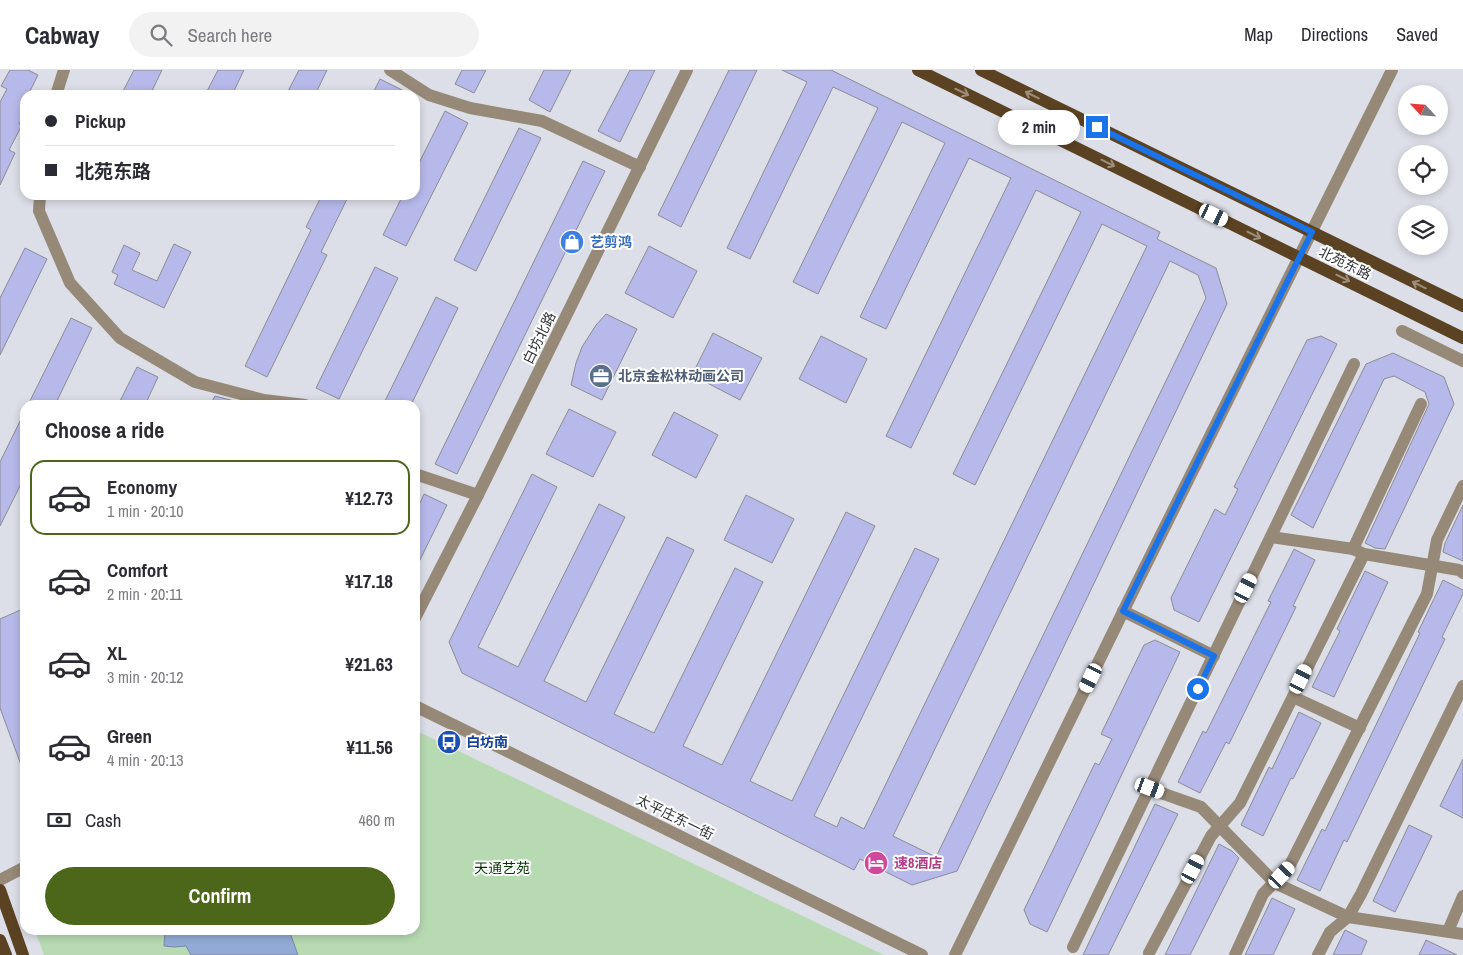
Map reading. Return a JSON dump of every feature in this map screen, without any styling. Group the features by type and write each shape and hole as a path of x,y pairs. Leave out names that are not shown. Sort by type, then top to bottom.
{"main road":[{"name":"北苑东路","path":"918,70 1463,338"},
{"name":"北苑东路","path":"981,70 1463,306"},
{"path":"0,890 23,955"},
{"path":"0,940 6,955"}],"street":[{"path":"390,70 429,95 470,108 542,121 640,167"},
{"name":"白坊北路","path":"420,608 478,495 687,70"},
{"path":"955,955 1123,611 1392,70"},
{"path":"57,90 63,71"},
{"path":"39,200 38,211 70,283 120,338 195,382 264,400"},
{"path":"1402,332 1463,361"},
{"path":"1073,948 1354,364"},
{"path":"1149,953 1211,836 1240,803 1292,697 1358,552 1421,404"},
{"path":"420,476 478,495"},
{"path":"1235,955 1263,894 1289,867 1427,594 1437,540 1463,486"},
{"path":"1271,537 1459,570 1463,573"},
{"path":"1123,611 1214,656"},
{"path":"1318,955 1330,932 1348,916 1361,894 1463,686"},
{"path":"1292,697 1360,728"},
{"name":"太平庄东一街","path":"420,708 922,955"},
{"path":"1150,788 1201,807 1275,882 1348,916 1463,934"},
{"path":"0,880 20,870"},
{"path":"1448,931 1463,896"}],"green space":[{"name":"天通艺苑","path":"421,733 884,955 44,955 37,935 420,935"}],"water":[{"path":"165,935 291,935 298,955 191,955 186,946 164,946"}],"building":[{"path":"10,70 28,70 38,75 30,90 20,90 20,129 9,150 15,153 0,185 0,102 7,89 1,86"},
{"path":"134,70 162,70 152,90 124,90"},
{"path":"218,70 244,70 234,90 208,90"},
{"path":"299,70 327,70 317,90 289,90"},
{"path":"462,70 486,70 474,93 455,84"},
{"path":"544,70 571,70 550,112 529,100"},
{"path":"630,70 655,70 620,142 598,131"},
{"path":"729,70 757,70 681,227 658,215"},
{"path":"782,70 831,70 1160,232 1157,239 1216,268 1227,304 957,871 912,885 860,859 854,870 462,673 449,642 532,474 557,487 478,647 518,667 599,504 625,517 544,681 586,702 667,537 694,550 614,714 654,733 735,568 763,582 683,746 722,765 846,512 875,526 750,781 792,801 915,548 939,559 814,816 837,827 841,817 864,829 1147,246 1102,224 975,485 953,474 1081,212 1036,190 911,448 886,436 1011,178 969,158 886,329 860,317 945,143 902,122 818,294 793,282 878,108 833,87 750,259 727,248 807,82","holes":["1170,261 1198,275 1206,298 936,857 893,836"]},
{"path":"380,79 402,90 374,90"},
{"path":"445,111 468,123 406,246 383,235 400,200 420,200 420,161"},
{"path":"519,128 541,138 476,271 454,260"},
{"path":"583,161 605,171 457,474 435,464"},
{"path":"320,200 347,200 321,252 327,255 267,377 245,366 311,230 306,227"},
{"path":"174,244 191,252 164,308 114,284 118,275 112,272 124,245 140,253 132,270 157,281"},
{"path":"649,246 697,271 673,318 625,293"},
{"path":"25,248 47,259 0,355 0,298"},
{"path":"375,267 398,278 339,399 316,388"},
{"path":"436,297 458,308 413,400 385,400"},
{"path":"606,314 637,329 602,400 571,385 582,347 596,325"},
{"path":"71,318 92,328 57,400 30,400"},
{"path":"713,333 762,358 740,400 692,375"},
{"path":"821,336 867,359 846,403 799,379"},
{"path":"1321,336 1337,344 1199,622 1174,610 1171,598 1215,509 1225,515 1238,489 1234,487 1307,340"},
{"path":"1393,353 1444,377 1454,404 1385,549 1375,548 1365,543 1429,404 1425,392 1394,376 1384,379 1313,528 1291,515 1366,364"},
{"path":"137,367 158,377 147,400 120,400"},
{"path":"215,396 230,400 213,400"},
{"path":"569,409 616,432 593,477 546,454"},
{"path":"674,412 718,435 696,478 652,455"},
{"path":"20,421 20,486 0,526 0,462"},
{"path":"424,494 447,505 420,560 420,503"},
{"path":"746,495 794,519 772,563 724,540"},
{"path":"1463,505 1463,561 1443,552 1445,543"},
{"path":"1294,549 1315,560 1293,606 1296,607 1229,744 1226,742 1200,793 1178,782 1203,731 1206,733 1271,602 1268,601"},
{"path":"1365,571 1388,582 1334,697 1312,687 1340,631 1337,629"},
{"path":"1443,580 1463,590 1463,594 1442,637 1445,639 1347,842 1344,840 1320,891 1297,880 1322,829 1325,831 1420,633 1418,632"},
{"path":"20,610 20,762 0,708 0,619"},
{"path":"1155,640 1180,652 1047,932 1030,924 1024,910 1095,763 1099,765 1112,739 1101,734 1144,645"},
{"path":"1299,712 1321,723 1293,779 1291,778 1263,836 1241,825 1269,767 1272,769"},
{"path":"1463,759 1463,818 1440,806"},
{"path":"1155,804 1178,814 1108,955 1083,955"},
{"path":"1409,825 1432,836 1395,912 1373,901"},
{"path":"1219,844 1232,851 1239,858 1190,955 1165,955"},
{"path":"1272,898 1295,909 1273,955 1245,955"},
{"path":"1345,930 1367,941 1361,955 1333,955"},
{"path":"1426,940 1457,955 1419,955"}],"place":[{"name":"艺剪鸿","path":"572,242"},
{"name":"北京金松林动画公司","path":"601,376"},
{"name":"白坊南","path":"449,742"},
{"name":"速8酒店","path":"876,863"}],"route":[{"path":"1097,127 1312,232 1123,611 1214,656 1198,689"}]}
